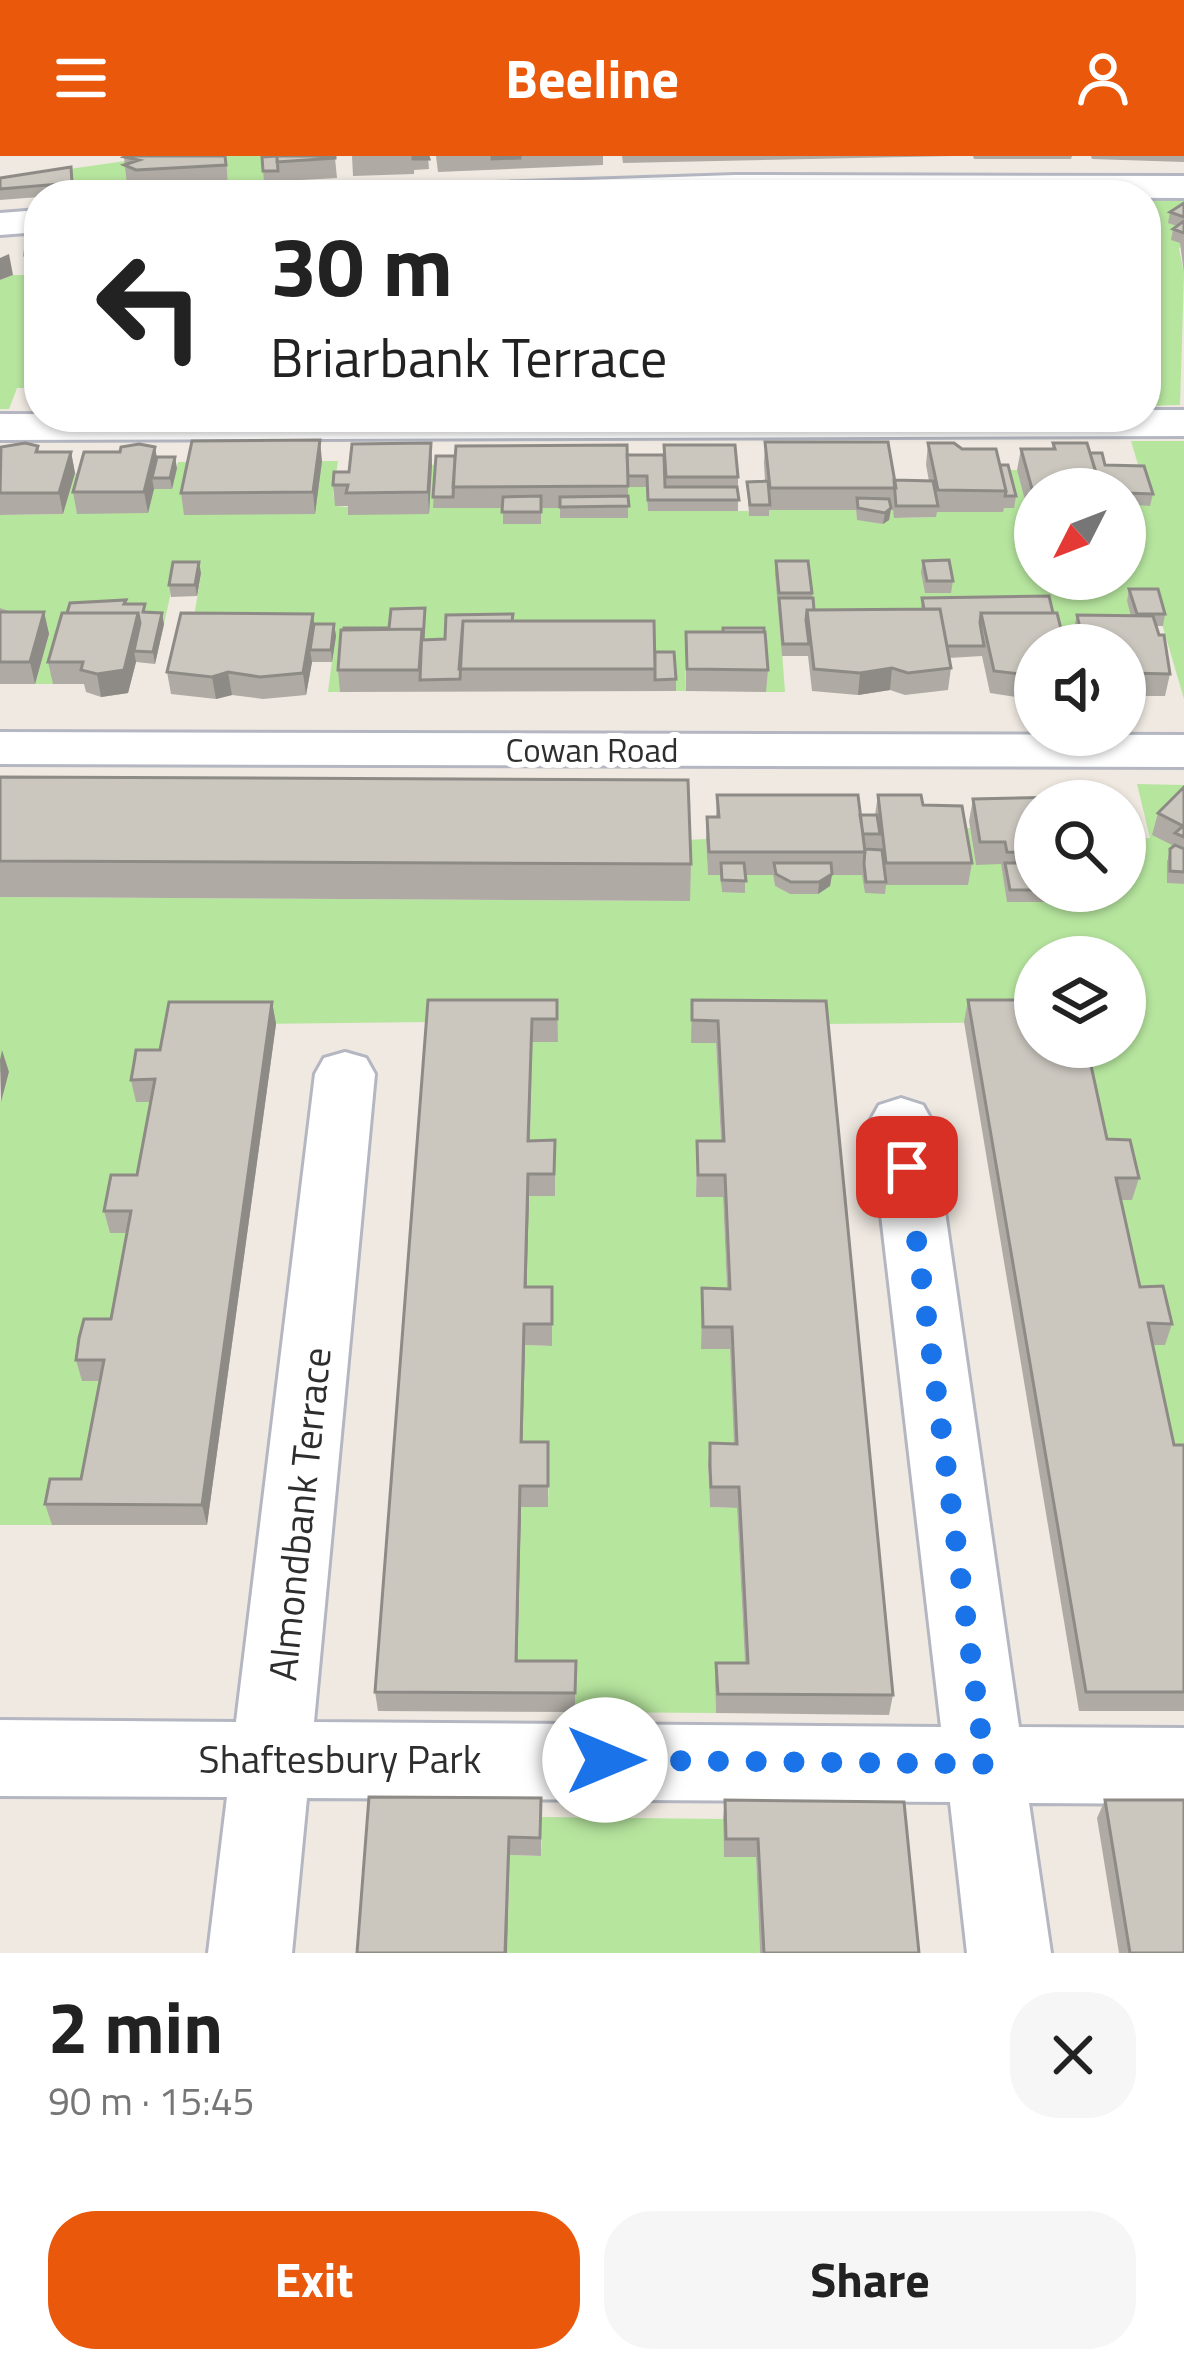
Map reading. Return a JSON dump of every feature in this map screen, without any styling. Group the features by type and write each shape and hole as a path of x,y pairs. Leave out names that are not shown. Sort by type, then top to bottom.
{"street":[{"name":"Cowan Road","path":"0,748 1184,751"},
{"name":"Almondbank Terrace","path":"250,1953 345,1074"},
{"path":"901,1121 1009,1953"},
{"name":"Shaftesbury Park","path":"0,1758 1184,1766"}],"green space":[{"path":"160,156 314,156 264,168 264,180 228,180 226,162 170,180 0,179"},
{"path":"1161,197 1184,197 1184,245 1179,248 1184,274 1180,405 1161,406"},
{"path":"24,275 24,388 17,388 9,409 0,409 0,280"},
{"path":"1131,441 1184,441 1184,699 1160,617 1146,630 1146,624 1014,624 1014,631 954,610 779,610 785,692 766,692 685,654 686,691 676,691 674,664 390,639 345,640 340,692 328,692 335,637 191,635 201,574 175,574 164,624 73,615 53,684 35,684 49,635 0,618 0,515 63,514 75,473 172,489 178,462 338,461 336,506 429,514 432,465 437,464 541,508 646,487 648,511 748,511 750,516 768,516 768,510 856,510 857,519 883,524 887,510 893,510 895,518 935,517 935,512 1002,512 1004,470 1014,470 1014,600 1146,600 1146,505 1150,505 1146,468 1139,468"},
{"path":"1146,784 1184,785 1177,848 1167,859 1167,882 1184,884 1184,1466 1167,1466 1141,1345 1164,1344 1133,1308 1082,1068 1146,1068 1146,936 1014,936 1014,1022 824,1024 691,1043 716,1043 722,1163 696,1164 696,1196 723,1197 728,1310 701,1310 701,1348 730,1349 735,1449 708,1465 710,1507 737,1508 746,1683 715,1683 716,1713 575,1712 576,1681 517,1681 521,1507 548,1506 549,1464 522,1463 525,1345 552,1346 552,1309 526,1309 532,1042 557,1042 430,1022 174,1025 88,1500 57,1500 52,1525 0,1525 0,1102 9,1073 0,1072 0,897 689,901 687,840 706,839 708,874 720,875 722,892 743,875 773,875 775,886 790,894 818,894 830,875 863,875 883,885 968,885 958,828 970,828 976,864 1001,864 1014,912 1146,912 1146,838 1150,838"},
{"path":"542,1817 723,1819 724,1857 756,1857 760,1953 507,1953 510,1855 541,1856"}],"building":[{"path":"126,156 225,156 226,165 136,170 124,165 139,160"},
{"path":"277,156 335,156 335,158 277,162"},
{"path":"277,156 278,171 263,171 262,157"},
{"path":"71,167 72,180 24,180 24,187 0,189 0,178"},
{"path":"1184,203 1184,217 1170,212"},
{"path":"320,440 313,492 181,493 192,441"},
{"path":"765,442 888,442 896,488 770,488"},
{"path":"431,443 428,492 346,493 348,485 333,485 334,472 349,472 352,444"},
{"path":"928,443 996,449 1006,491 938,490"},
{"path":"1053,443 1087,443 1095,468 1026,468 1021,449 1055,449"},
{"path":"627,445 628,486 453,487 456,446"},
{"path":"664,445 735,445 738,477 666,477"},
{"path":"38,446 36,452 71,452 59,493 0,493 1,447"},
{"path":"121,447 155,447 144,492 73,492 84,452 120,452"},
{"path":"1090,453 1102,453 1105,465 1145,468 1094,468"},
{"path":"627,455 664,455 665,487 737,487 739,500 648,500 647,476 628,476"},
{"path":"436,456 455,456 453,497 433,497"},
{"path":"157,457 175,457 170,478 152,478"},
{"path":"1000,465 1008,465 1014,496 1005,496"},
{"path":"894,480 933,481 938,506 896,506"},
{"path":"768,481 770,505 750,505 747,482"},
{"path":"541,496 541,512 502,512 503,497"},
{"path":"628,496 629,506 560,507 560,497"},
{"path":"857,498 889,499 891,508 885,513 858,508"},
{"path":"949,560 953,581 927,581 923,561"},
{"path":"776,561 808,561 812,593 779,593"},
{"path":"173,562 199,562 195,585 169,585"},
{"path":"1146,589 1158,589 1165,614 1137,614 1133,600 1146,600"},
{"path":"779,598 813,598 814,610 807,610 806,620 809,644 783,644"},
{"path":"922,598 1050,600 1053,613 981,613 984,646 947,646 940,609 924,609"},
{"path":"126,600 124,604 145,604 143,612 162,613 153,652 134,651 138,613 67,613 70,603"},
{"path":"425,608 423,640 445,639 446,615 513,614 512,621 463,621 460,679 420,680 422,629 344,630 389,628 391,609"},
{"path":"940,609 951,668 908,673 892,668 860,673 814,669 807,610"},
{"path":"0,612 44,612 30,662 0,662"},
{"path":"62,613 138,613 124,670 97,674 81,670 83,662 48,662"},
{"path":"181,613 313,614 303,673 260,677 228,672 212,677 167,672"},
{"path":"981,613 1057,613 1060,624 1014,624 1014,673 994,671"},
{"path":"1077,615 1153,616 1159,635 1164,635 1170,674 1146,673 1146,624 1079,624"},
{"path":"463,621 654,621 655,669 459,669"},
{"path":"314,624 334,624 331,650 310,650"},
{"path":"723,628 764,628 764,632 723,632"},
{"path":"422,629 419,670 338,670 341,630"},
{"path":"686,632 765,632 768,670 687,669"},
{"path":"655,652 674,652 676,679 655,680"},
{"path":"0,777 688,780 691,864 0,861"},
{"path":"1184,787 1184,837 1175,833 1183,826 1158,813"},
{"path":"717,795 858,795 865,852 709,852 707,817 719,817"},
{"path":"878,795 921,795 923,805 962,806 972,863 886,863"},
{"path":"1014,798 1014,852 1007,852 1005,842 980,842 973,799"},
{"path":"860,815 877,815 880,834 863,834"},
{"path":"1175,845 1184,849 1184,872 1170,871 1170,849"},
{"path":"865,849 882,850 886,882 866,882"},
{"path":"721,863 744,863 746,881 722,880"},
{"path":"774,863 831,863 832,874 819,882 791,882 776,874"},
{"path":"1005,863 1014,863 1014,890 1010,890"},
{"path":"428,1000 557,1000 557,1019 532,1019 528,1141 555,1140 554,1174 528,1174 525,1287 552,1287 552,1324 524,1324 521,1442 548,1442 548,1486 520,1486 516,1661 576,1661 575,1693 375,1692"},
{"path":"692,1000 826,1001 893,1695 718,1694 716,1663 748,1663 739,1487 711,1487 710,1466 710,1443 737,1444 732,1327 703,1327 702,1288 730,1289 725,1175 698,1175 697,1141 724,1141 718,1021 692,1020"},
{"path":"968,1000 1014,1000 1014,1068 1092,1068 1107,1139 1130,1140 1139,1178 1116,1178 1140,1287 1163,1286 1172,1324 1148,1323 1174,1445 1184,1445 1184,1692 1086,1692"},
{"path":"169,1002 272,1002 202,1505 45,1504 50,1479 81,1479 104,1360 76,1360 79,1338 84,1319 111,1319 131,1211 104,1211 111,1175 137,1175 155,1079 131,1080 136,1050 160,1050"},
{"path":"369,1797 541,1798 540,1838 509,1837 505,1953 357,1953"},
{"path":"725,1800 904,1802 919,1953 764,1953 758,1839 726,1839"},
{"path":"1105,1800 1184,1800 1184,1953 1130,1953"}],"route":[{"path":"605,1760 985,1764 907,1167"}]}
